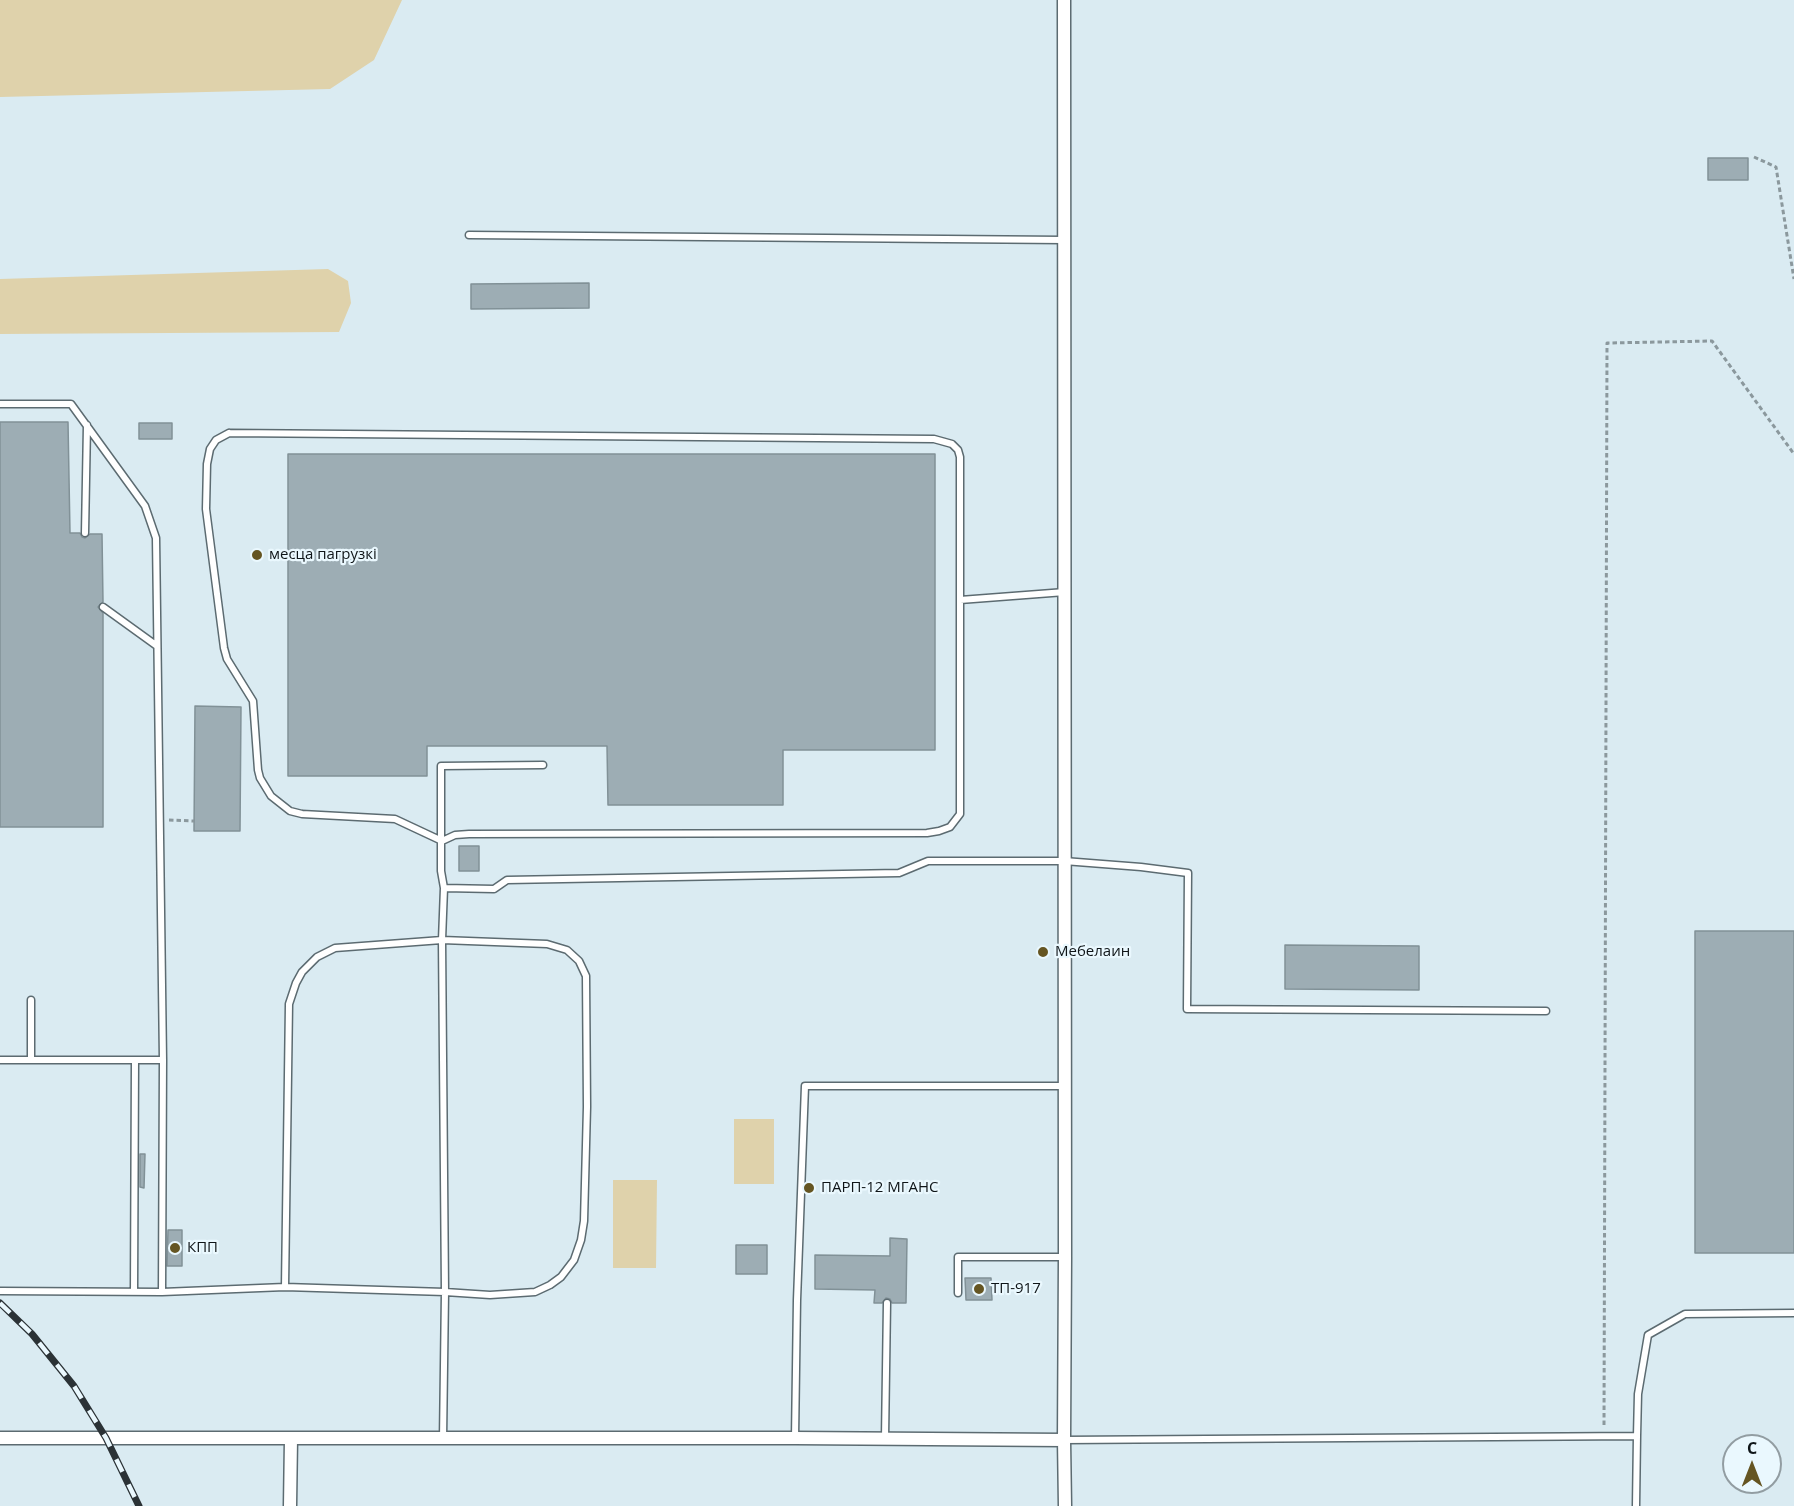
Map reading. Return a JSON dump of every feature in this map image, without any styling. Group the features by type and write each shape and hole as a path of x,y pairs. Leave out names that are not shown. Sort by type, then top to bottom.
{"street":[{"path":"1065,0 1065,1506"},
{"path":"0,1438 795,1437 1064,1440"},
{"path":"290,1506 291,1439"}],"lane":[{"path":"469,235 1065,240"},
{"path":"0,404 71,404 146,506 156,538 163,1060 162,1292"},
{"path":"85,533 87,425"},
{"path":"282,433 934,439 952,444 958,450 960,457 961,807 960,814 950,827 927,832 469,834 455,835 442,841 395,819 302,814 290,811 265,788 258,770 252,701 226,659 207,509 210,449 222,436 282,433"},
{"path":"960,600 1065,592"},
{"path":"103,607 157,646"},
{"path":"444,1439 442,940 444,888 441,871 441,766 543,765"},
{"path":"444,888 494,889 507,880 899,873 928,861 1064,861 1142,867 1188,873 1187,1009 1546,1011"},
{"path":"0,1291 162,1292 285,1287 511,1295 540,1290 561,1277 570,1266 578,1251 584,1221 586,976 575,957 567,950 555,945 442,940 334,948 317,957 302,972 289,1004 285,1287"},
{"path":"31,1060 32,1000"},
{"path":"0,1060 163,1060"},
{"path":"134,1292 135,1060"},
{"path":"795,1437 797,1300 805,1086 1065,1086"},
{"path":"958,1293 958,1257 1065,1257"},
{"path":"885,1439 887,1303"},
{"path":"1636,1506 1638,1394 1648,1335 1685,1314 1794,1313"},
{"path":"1064,1440 1637,1436"}],"path":[{"path":"1754,157 1776,167 1794,279"},
{"path":"1604,1437 1607,343 1712,341 1794,454"},
{"path":"182,820 194,821"}],"shaded area":[{"path":"0,0 402,0 374,60 330,89 0,97"},
{"path":"328,269 348,281 351,303 339,332 0,334 0,279"},
{"path":"734,1119 774,1119 774,1184 734,1184"},
{"path":"613,1180 657,1180 656,1268 613,1268"}],"building":[{"path":"1708,158 1748,158 1748,180 1708,180"},
{"path":"589,283 589,308 471,309 471,284"},
{"path":"0,422 68,422 70,533 80,533 85,538 90,534 102,534 103,602 98,607 103,613 103,827 0,827"},
{"path":"139,423 172,423 172,439 139,439"},
{"path":"288,454 935,454 935,750 783,750 783,805 608,805 607,746 427,746 427,776 288,776"},
{"path":"195,706 241,707 240,831 194,831"},
{"path":"459,846 479,846 479,871 459,871"},
{"path":"1695,931 1794,931 1794,1253 1695,1253"},
{"path":"1285,945 1419,946 1419,990 1285,989"},
{"path":"140,1154 145,1154 144,1188 140,1187"},
{"name":"КПП","path":"168,1230 182,1230 182,1266 167,1266"},
{"path":"890,1238 907,1239 906,1303 892,1303 886,1298 882,1303 874,1303 875,1290 815,1289 815,1255 890,1256"},
{"path":"736,1245 767,1245 767,1274 736,1274"},
{"name":"ТП-917","path":"965,1278 991,1278 992,1300 966,1300"}],"railway":[{"path":"0,1303 32,1334 74,1386 106,1438 139,1506"}],"place":[{"name":"месца пагрузкі","path":"257,555"},
{"name":"Мебелаин","path":"1043,952"},
{"name":"ПАРП-12 МГАНС","path":"809,1188"},
{"name":"КПП","path":"175,1248"},
{"name":"ТП-917","path":"979,1289"}]}
